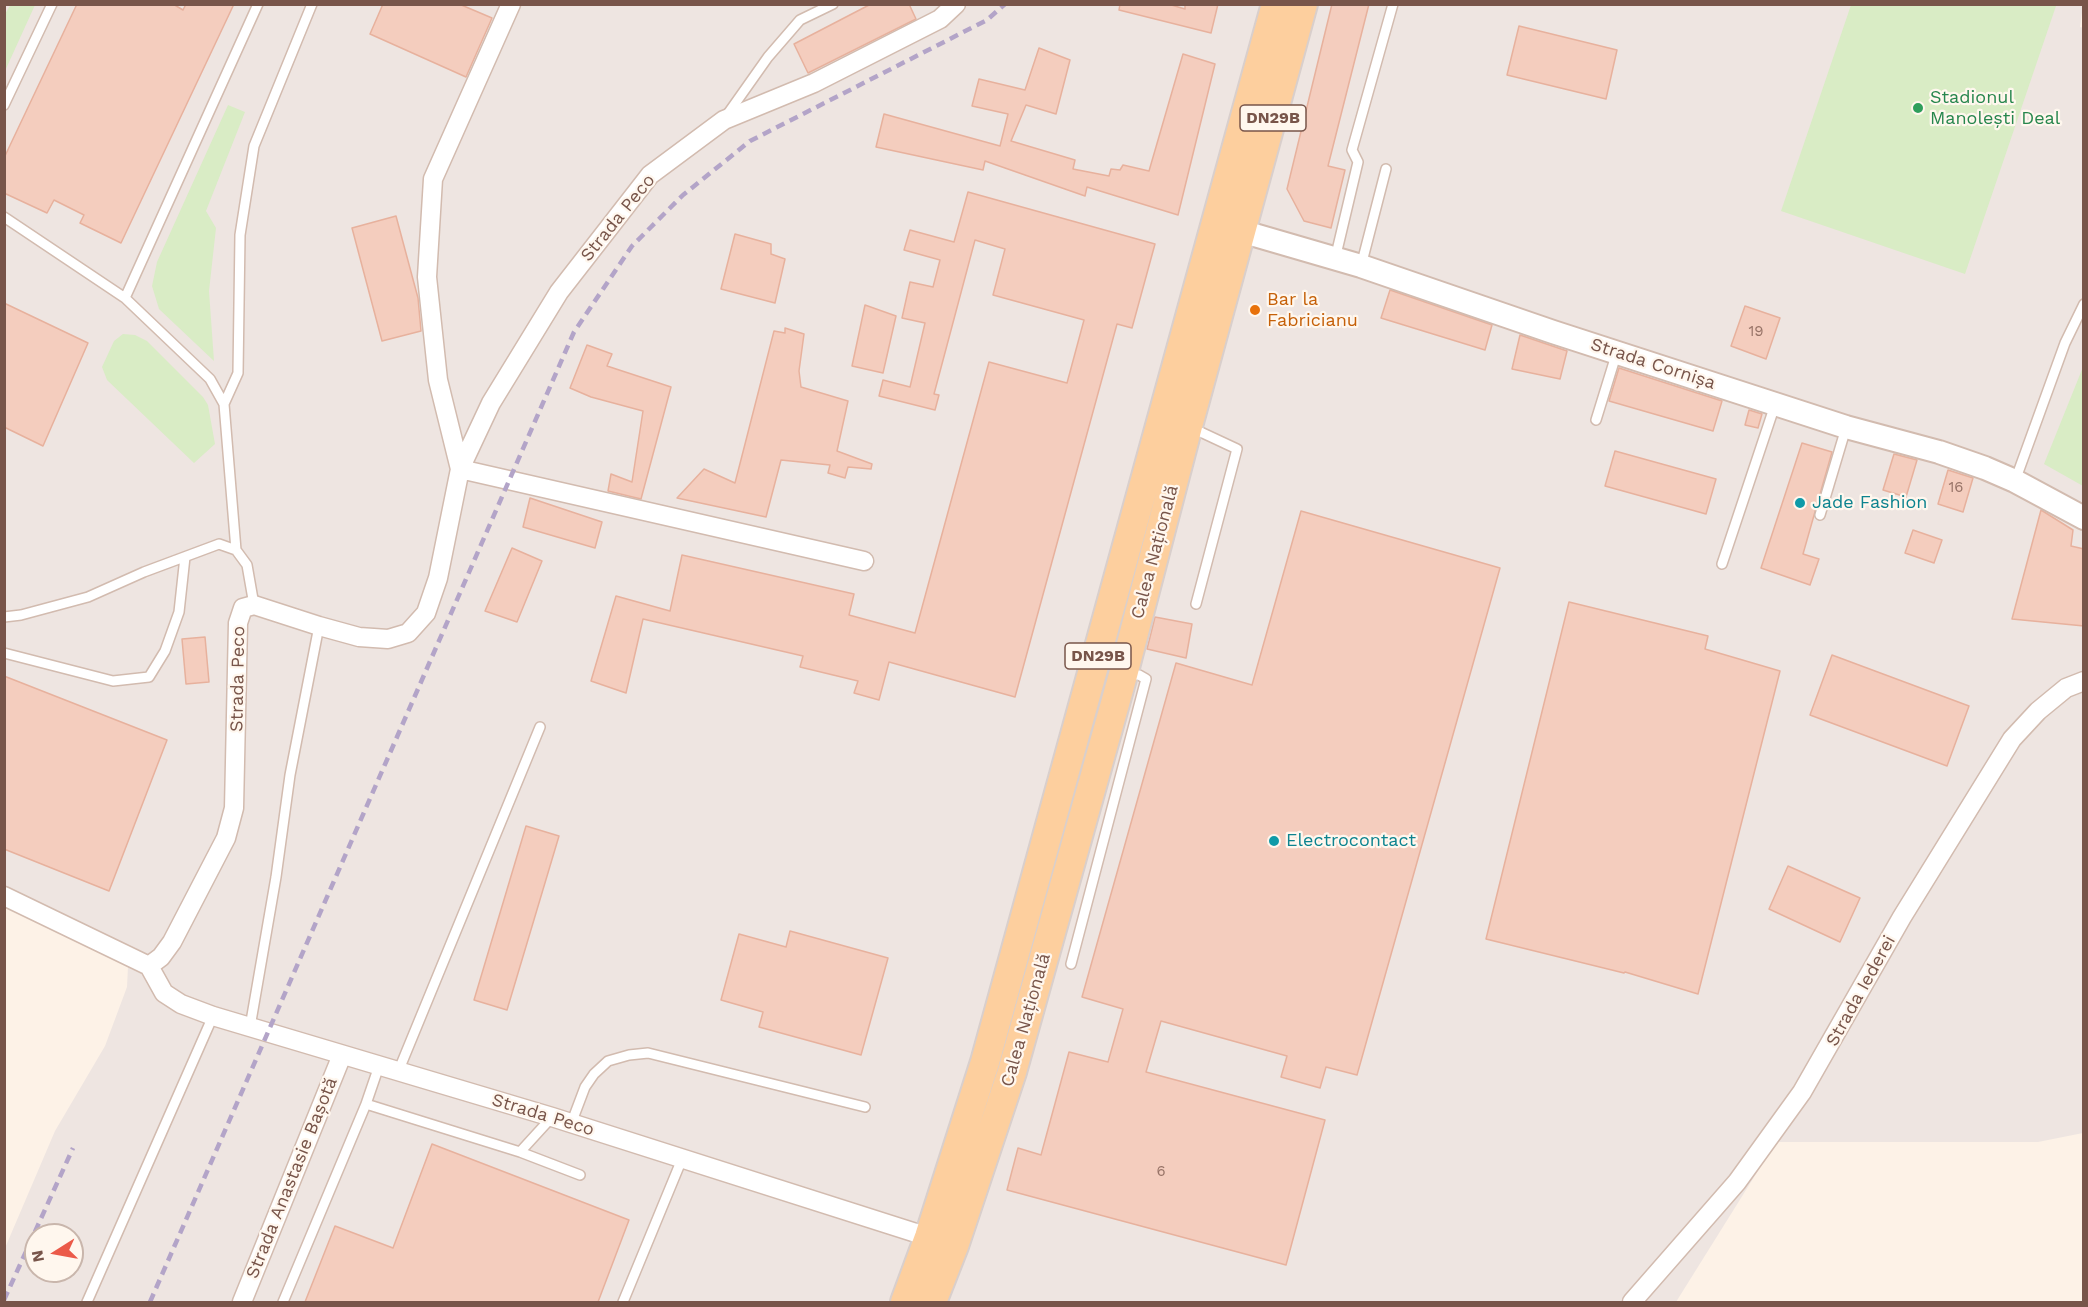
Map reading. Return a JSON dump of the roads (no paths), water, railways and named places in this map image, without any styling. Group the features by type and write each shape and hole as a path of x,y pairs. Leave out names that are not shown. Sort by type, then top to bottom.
{"main road":[{"name":"Calea Națională","path":"905,1302 941,1242 1012,1072 1123,675 1188,426 1276,4"},
{"name":"Calea Națională","path":"932,1302 941,1242 985,1062 1229,228 1303,4"}],"street":[{"name":"Strada Peco","path":"460,469 438,380 427,277 433,180 511,4"},
{"name":"Strada Peco","path":"941,1242 552,1117 213,1016 181,1004 164,993 149,966 161,957 172,942 226,838 234,808 238,623 243,608 254,605 359,637 388,639 408,633 426,613 438,578 460,469 491,403 559,292 650,175 724,120 814,83 940,19 956,4"},
{"name":"Strada Cornișa","path":"1229,228 1361,267 1846,427 1939,452 2015,481 2084,518"},
{"path":"460,469 864,561"},
{"name":"Strada Iederei","path":"1632,1302 1737,1182 1802,1092 1902,917 2012,739 2038,711 2066,688 2084,681"},
{"path":"4,896 149,966"},
{"name":"Strada Anastasie Bașotă","path":"242,1302 342,1055"}],"lane":[{"path":"4,105 52,4"},
{"path":"125,298 258,4"},
{"path":"224,404 238,372 240,235 254,146 312,4"},
{"path":"724,120 768,57 800,20 833,4"},
{"path":"1335,259 1358,162 1352,150 1393,4"},
{"path":"1361,267 1386,169"},
{"path":"4,217 125,298 210,379 224,404 236,549 248,565 254,605"},
{"path":"2015,481 2065,343 2084,304"},
{"path":"1596,420 1617,352"},
{"path":"1722,564 1775,403"},
{"path":"1188,426 1237,449 1197,604"},
{"path":"1820,515 1846,427"},
{"path":"4,617 21,615 88,597 144,572 219,544 236,549"},
{"path":"4,653 113,681 148,677 165,651 179,612 185,557"},
{"path":"250,1027 276,877 290,775 320,626"},
{"path":"1071,964 1146,679 1139,675 1123,675"},
{"path":"398,1072 540,727"},
{"path":"87,1302 213,1016"},
{"path":"571,1124 585,1087 594,1074 608,1061 648,1053 865,1107"},
{"path":"283,1302 366,1104 379,1066"},
{"path":"366,1104 520,1152 580,1175"},
{"path":"520,1152 552,1117"},
{"path":"624,1302 682,1159"}],"railway":[{"path":"150,1302 574,332 632,246 683,195 750,141 987,20 1005,4"},
{"path":"4,1300 73,1148"}],"place":[{"name":"Stadionul Manolești Deal","path":"1918,108"},
{"name":"Bar la Fabricianu","path":"1255,310"},
{"name":"Jade Fashion","path":"1800,503"},
{"name":"Electrocontact","path":"1274,841"}]}
